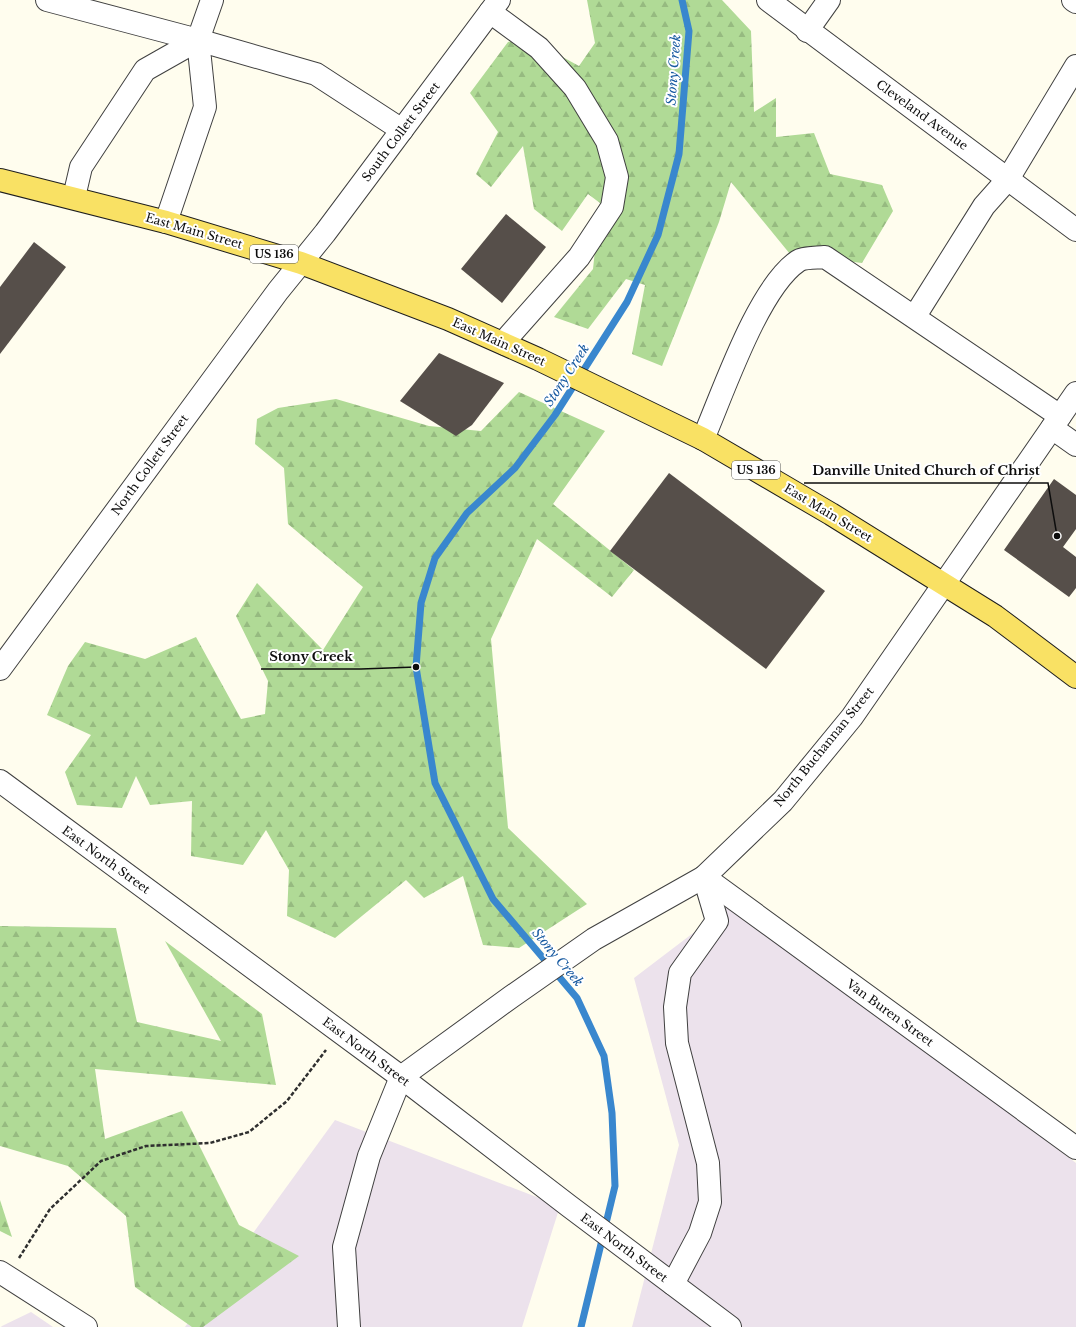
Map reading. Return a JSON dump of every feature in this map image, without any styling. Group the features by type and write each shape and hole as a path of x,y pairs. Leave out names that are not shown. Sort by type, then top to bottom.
{"main road":[{"name":"East Main Street","path":"0,180 74,197 166,222 301,263 448,319 538,359 703,439 831,514 944,586 995,616 1076,677"}],"street":[{"path":"47,0 198,40 316,74 402,130"},
{"path":"166,222 205,107 198,40 212,0"},
{"name":"Cleveland Avenue","path":"768,0 807,31 1076,230"},
{"path":"807,31 829,0"},
{"path":"494,6 539,48 575,88 607,141 617,177 612,207 580,257 509,336 505,344"},
{"name":"South Collett Street","path":"301,263 494,6"},
{"path":"74,197 80,167 145,70 198,40"},
{"path":"915,316 984,206 1008,179 1076,66"},
{"path":"703,439 756,316 779,280 799,260 825,257 915,316 1056,422 1076,445"},
{"name":"North Collett Street","path":"0,669 301,263"},
{"name":"North Buchannan Street","path":"401,1078 511,997 594,939 704,877 788,795 852,717 1076,393"},
{"name":"East North Street","path":"0,781 340,1032 730,1327"},
{"path":"672,1284 700,1233 710,1202 708,1163 678,1043 675,1007 680,973 717,921 704,877"},
{"name":"Van Buren Street","path":"704,877 1076,1148"},
{"path":"349,1327 344,1247 369,1156 401,1078"},
{"path":"2,1278 86,1327"}],"path":[{"path":"2,1278 50,1209 101,1161 146,1146 210,1143 249,1132 287,1101 340,1032"}],"shaded area":[{"path":"730,905 1076,1163 1076,1327 632,1327 679,1145 634,978"},
{"path":"335,1120 560,1206 522,1327 185,1327"},
{"path":"31,1312 53,1327 1,1327 2,1326"}],"green space":[{"path":"587,0 722,0 751,31 754,112 776,98 776,137 814,133 830,174 882,185 893,211 862,263 790,254 731,182 719,222 662,366 632,354 645,285 626,279 588,329 554,317 593,269 600,203 588,194 562,231 534,209 523,146 491,187 476,174 498,132 470,93 508,42 526,37 579,66 595,43"},
{"path":"519,392 605,431 553,504 634,570 612,597 537,539 491,639 508,828 587,904 519,948 483,945 463,876 424,898 406,880 335,938 287,916 289,870 266,830 243,865 191,856 192,801 150,805 136,776 122,808 77,805 65,772 91,735 47,715 68,666 85,642 145,659 196,637 241,719 265,714 268,681 236,616 257,583 323,650 363,587 288,524 284,468 255,444 257,419 278,408 336,399 429,426 481,431"},
{"path":"0,926 116,928 137,1022 221,1041 165,941 262,1014 276,1085 95,1069 105,1139 182,1111 239,1225 299,1256 203,1327 192,1327 135,1287 126,1216 68,1166 0,1146"},
{"path":"0,1200 12,1237 0,1231"}],"building":[{"path":"506,214 546,247 502,303 461,269"},
{"path":"34,242 66,267 0,354 0,287"},
{"path":"439,353 504,383 472,425 456,436 400,401"},
{"path":"669,473 825,591 766,669 610,551"},
{"path":"1054,479 1076,495 1076,529 1063,547 1076,557 1076,588 1069,597 1004,550"}],"waterway":[{"name":"Stony Creek","path":"581,1327 615,1186 612,1113 604,1056 577,998 493,899 435,783 416,667 421,603 435,558 467,513 515,468 555,415 627,302 658,235 679,154 689,31 682,0"}],"place":[{"name":"Danville United Church of Christ","path":"1057,536"},
{"name":"Stony Creek","path":"416,667"}]}
